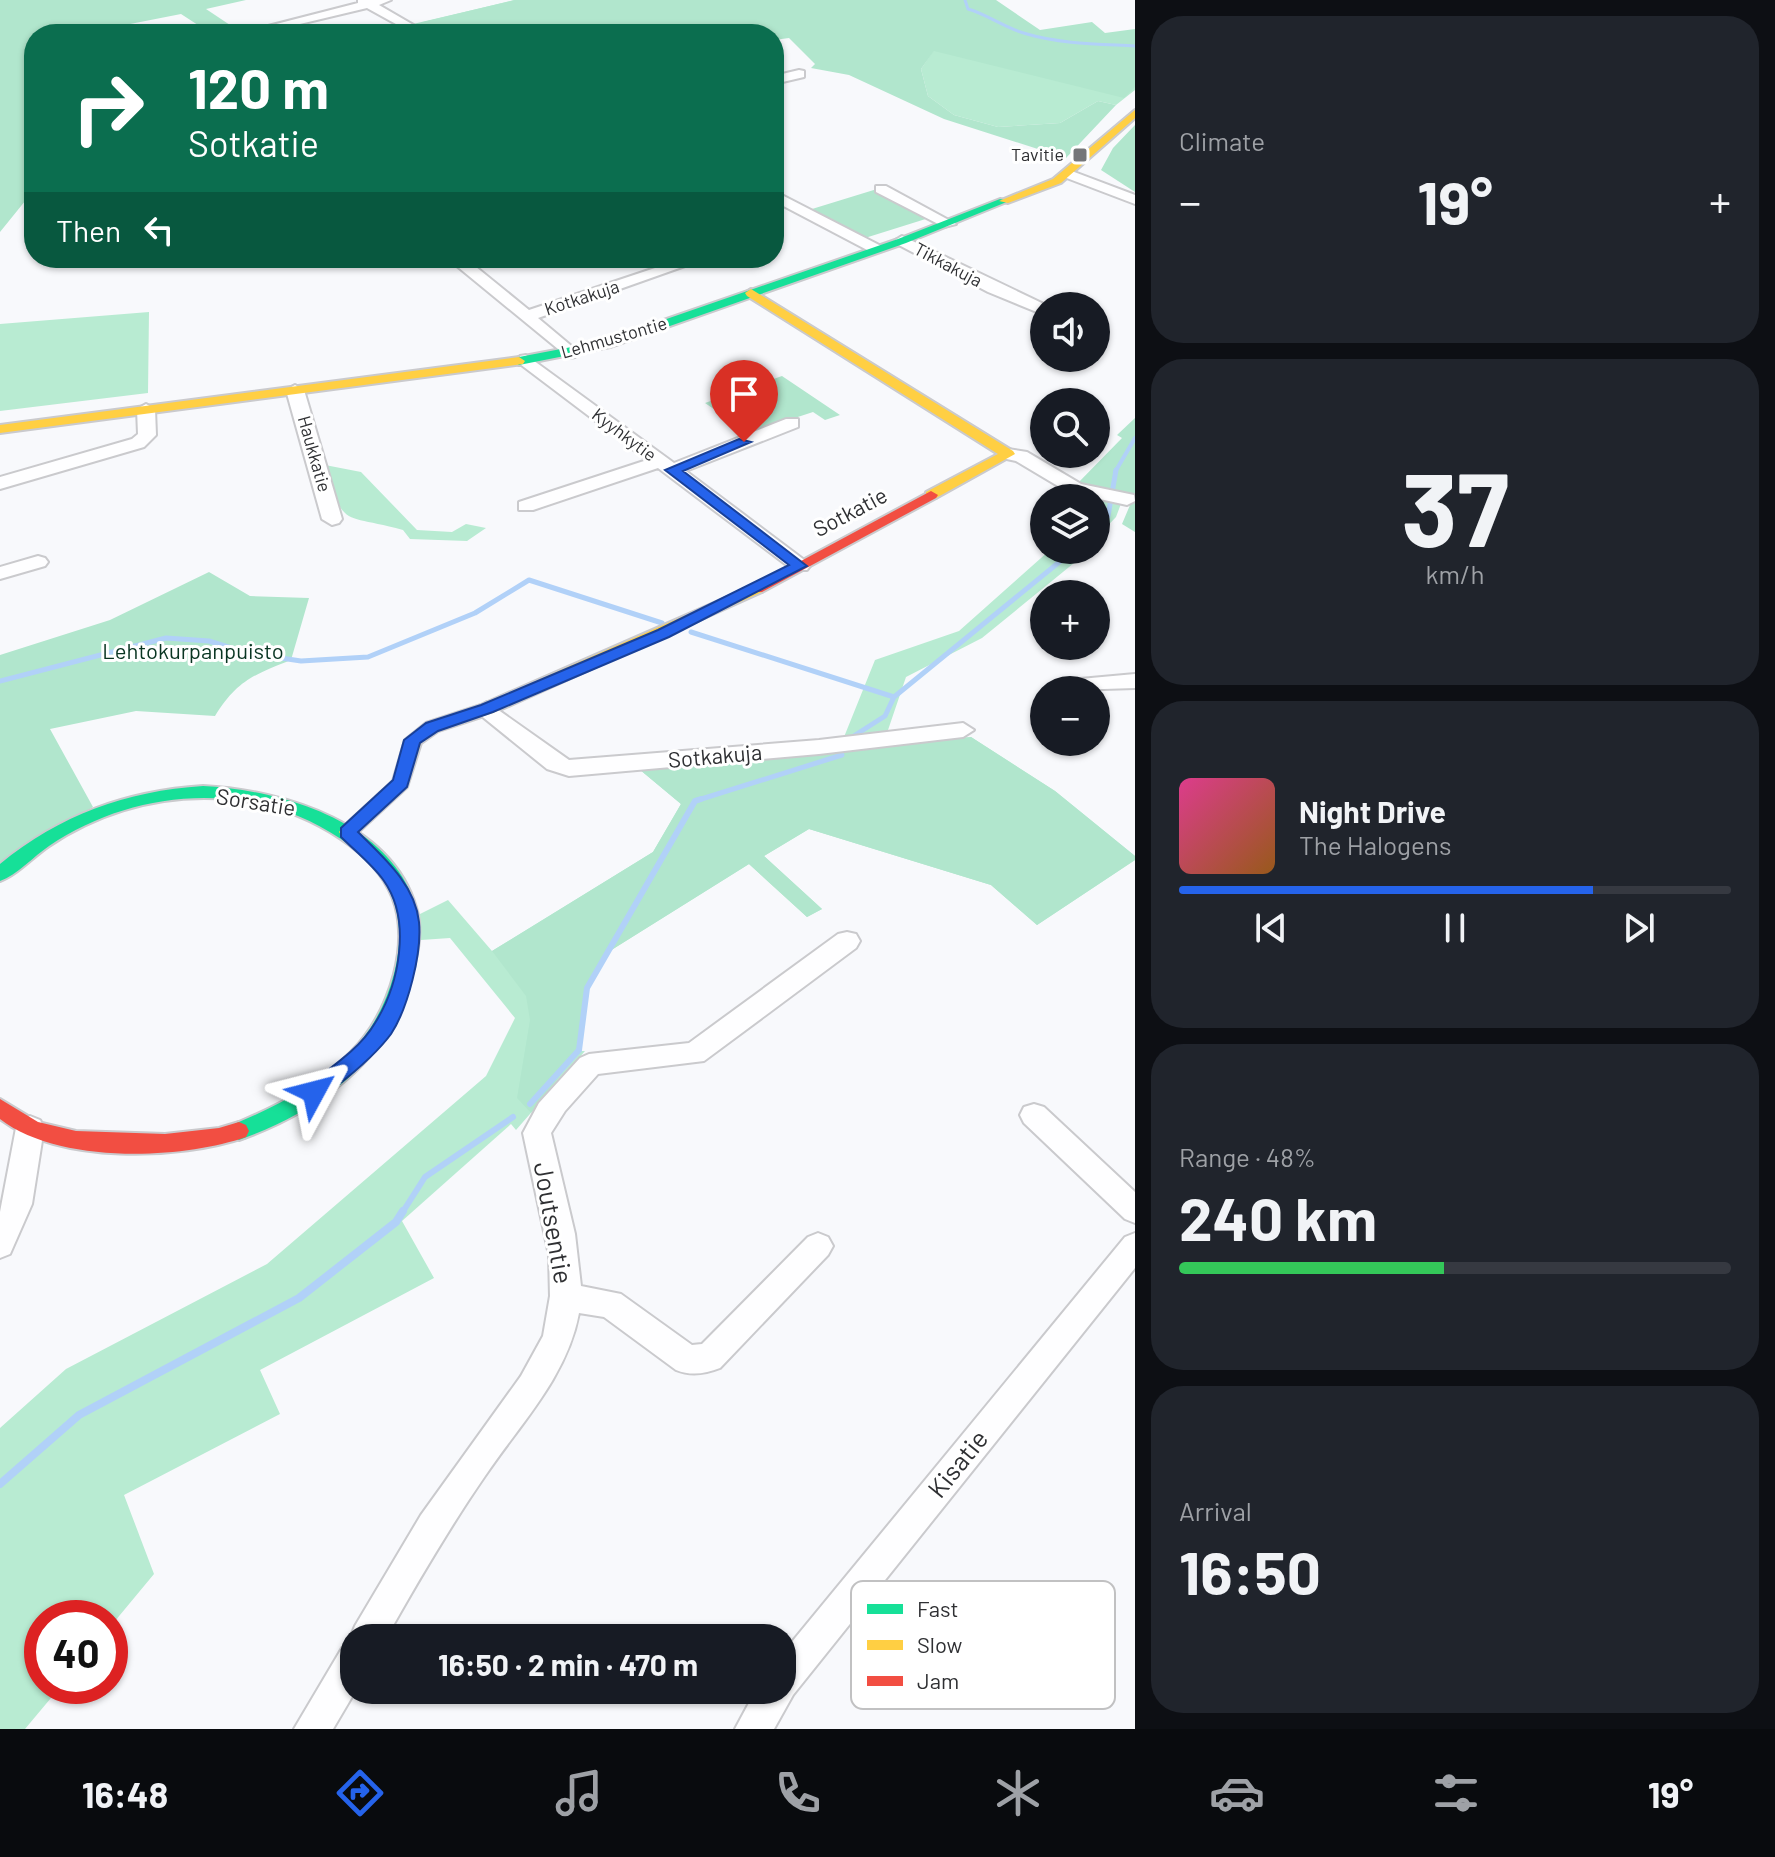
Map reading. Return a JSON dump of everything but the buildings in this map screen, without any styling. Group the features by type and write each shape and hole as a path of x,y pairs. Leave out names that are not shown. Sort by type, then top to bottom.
{"street":[{"path":"281,24 365,2 385,0"},
{"path":"365,2 405,24"},
{"path":"784,78 799,74"},
{"name":"Lehmustontie","path":"0,429 526,360 606,344 949,224 1069,174 1135,113"},
{"path":"1069,174 1135,200"},
{"path":"881,189 949,224"},
{"path":"784,200 876,249"},
{"name":"Tikkakuja","path":"902,241 1030,304"},
{"path":"467,268 527,316"},
{"name":"Kotkakuja","path":"527,316 670,268"},
{"name":"Tikkakuja","path":"994,289 999,299 1030,318"},
{"path":"751,293 1008,454 1021,456 1075,488 1127,499"},
{"name":"Kotkakuja","path":"527,316 569,353"},
{"name":"Kyyhkytie","path":"526,360 800,566"},
{"name":"Haukkatie","path":"295,390 332,519"},
{"path":"0,483 138,443 147,435 146,409"},
{"path":"526,506 666,466 792,423"},
{"name":"Sotkatie","path":"348,832 401,783 413,740 432,727 487,709 663,634 800,566 1008,454"},
{"path":"0,573 38,562"},
{"path":"1110,683 1135,681"},
{"name":"Sotkakuja","path":"487,709 555,764 569,768 819,747 963,730"},
{"name":"Sorsatie","path":"0,874 20,854 71,824 117,806 161,797 217,793 259,798 306,810 348,832 393,879 409,919 409,948 401,984 383,1028 352,1062 314,1092 266,1120 206,1140 169,1145 65,1136 30,1128 0,1107"},
{"name":"Joutsentie","path":"376,1624 475,1462 541,1374 559,1334 566,1298 564,1265 547,1173 536,1140 538,1129 547,1114 589,1066 598,1062 695,1053 847,941"},
{"path":"1034,1115 1135,1210"},
{"path":"0,1245 18,1204 30,1128"},
{"path":"566,1298 610,1304 687,1360 709,1358 818,1246"},
{"name":"Kisatie","path":"864,1581 1135,1246"},
{"name":"Kisatie","path":"796,1665 851,1597"},
{"path":"312,1729 340,1683"},
{"path":"753,1729 768,1704"}],"green space":[{"path":"0,0 246,0 206,9 228,24 196,24 181,14 130,24 24,24 24,202 0,232"},
{"path":"514,0 985,0 985,27 1135,42 1135,90 1116,105 1098,101 1060,123 998,127 954,115 928,96 921,69 934,50 784,35 784,24 423,22"},
{"path":"515,0 996,0 1040,30 1092,22 1105,33 1135,29 1135,87 1124,98 934,51 921,69 928,96 954,115 998,127 1060,123 1098,101 1116,105 1066,158 944,119 849,75 811,68 815,64 789,38 784,39 784,24 413,24"},
{"path":"1135,125 1135,192 1101,170 1113,148"},
{"path":"877,189 932,217 865,238 812,209"},
{"path":"149,312 148,393 0,411 0,324"},
{"path":"782,376 840,415 825,420 813,412 749,433 705,403"},
{"path":"1135,418 1135,532 1122,524 1133,498 1110,493 1110,484 1077,484 1093,468 1110,468 1110,450 1122,438 1117,435"},
{"path":"325,465 361,472 417,530 452,532 466,524 486,528 467,541 410,539 403,530 348,516 337,500"},
{"path":"1110,499 1122,501 1110,523"},
{"path":"1034,564 1073,564 1053,580 1030,580 1030,599 982,638 906,677 887,733 844,737 875,660 959,631"},
{"name":"Lehtokurpanpuisto","path":"209,572 250,596 309,598 291,660 247,680 215,716 136,711 50,729 93,807 0,864 0,655 110,620"},
{"path":"971,737 1055,791 1135,856 1135,860 1037,925 991,885 809,829 764,856 822,909 807,917 749,864 605,954 586,989 578,1051 585,1051 516,1130 511,1124 402,1221 434,1278 260,1370 280,1414 124,1495 154,1574 128,1605 128,1600 24,1600 24,1704 46,1704 25,1729 0,1729 0,1428 66,1369 267,1264 486,1076 515,1018 450,938 421,940 420,914 448,900 492,951 653,852 681,804 639,769"},
{"path":"971,737 1055,791 1135,856 1135,860 1037,925 991,885 809,829 764,856 822,909 807,917 749,864 605,954 586,988 578,1052 531,1113 517,1098 530,1020 526,996 492,951 653,852 681,804 639,769"}],"waterway":[{"path":"965,0 968,9 1027,34 1067,42 1135,46"},
{"path":"1116,470 1135,438"},
{"path":"1110,504 1116,470"},
{"path":"894,697 1057,564"},
{"path":"0,681 166,638 209,641 247,653 301,661 368,657 475,613 529,580 662,623"},
{"path":"691,632 894,697"},
{"path":"849,739 885,716 894,697"},
{"path":"695,801 842,755"},
{"path":"695,801 701,799"},
{"path":"530,1104 579,1050 587,988 695,801"},
{"path":"402,1213 425,1177 513,1117"},
{"path":"0,1484 79,1415 299,1298 396,1222 403,1211"}],"traffic: fast":[{"path":"519,361 606,344 902,241 1004,201"},
{"path":"0,874 47,838 82,819 138,800 203,792 268,799 299,808 355,840 379,862 400,892 410,926 406,964 390,1012 376,1036 338,1076 290,1108 239,1131"}],"traffic: slow":[{"path":"1004,201 1057,181 1135,113"},
{"path":"751,293 1008,454 931,495"},
{"path":"0,429 519,361"},
{"path":"348,832 401,783 413,740 432,727 487,709 757,589"}],"traffic: jam":[{"path":"757,589 931,495"},
{"path":"0,1107 22,1124 51,1135 104,1143 193,1141 239,1131"}],"place":[{"name":"Tavitie","path":"1080,155"}],"route":[{"path":"314,1092 352,1062 383,1028 401,984 409,948 409,919 393,879 348,832 401,783 413,740 432,727 487,709 509,696 663,634 800,566 672,470 744,442"}]}
